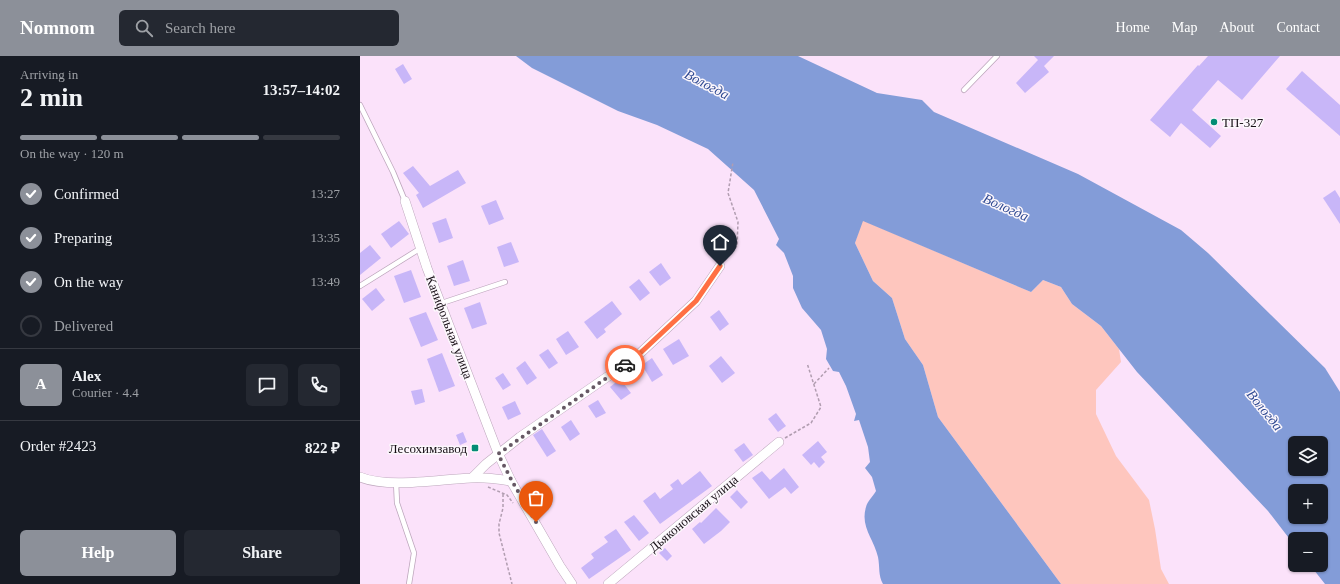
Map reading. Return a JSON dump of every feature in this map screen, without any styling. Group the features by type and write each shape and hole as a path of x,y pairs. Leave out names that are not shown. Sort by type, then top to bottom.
{"street":[{"name":"Канифольная улица","path":"405,201 498,454 560,566 572,584"},
{"path":"473,477 498,454 636,357 696,301 720,266"},
{"name":"Дьяконовская улица","path":"608,584 778,442"},
{"path":"362,480 396,482 473,477 512,481"}],"lane":[{"path":"964,90 997,56"},
{"path":"360,105 393,172 405,201"},
{"path":"360,286 421,248"},
{"path":"442,303 505,282"},
{"path":"396,482 397,503 414,553 409,584"}],"path":[{"path":"720,266 737,246 738,222 728,193 733,162"},
{"path":"778,442 811,422 821,407 807,363"},
{"path":"814,384 829,368"},
{"path":"503,493 503,508 499,533 512,584"}],"shaded area":[{"path":"862,220 1031,292 1043,280 1061,287 1072,304 1101,326 1119,349 1121,362 1096,390 1096,414 1116,456 1149,500 1161,569 1169,584 1061,584 938,417 923,365 905,339 892,298 873,281 855,243"}],"water":[{"name":"Вологда","path":"516,56 798,56 877,93 922,100 934,112 1078,174 1181,230 1208,253 1325,368 1340,392 1340,584 1325,584 1316,572 1328,572 1328,532 1288,532 1288,537 1268,511 1137,372 1101,326 1072,304 1061,287 1043,280 1031,292 863,221 855,243 873,281 892,298 905,339 923,365 938,417 1061,584 883,584 881,581 878,557 868,533 865,521 867,505 876,491 872,477 865,468 870,462 868,447 859,420 854,421 856,414 846,386 839,372 833,371 826,359 827,349 821,330 802,308 793,288 793,276 784,253 776,245 779,239 754,190 708,149 657,125 618,111 532,68"}],"building":[{"path":"1034,56 1054,56 1044,66 1049,72 1025,93 1016,83 1038,60"},
{"path":"1208,56 1280,56 1242,100 1218,80 1192,110 1221,136 1210,148 1181,123 1170,137 1150,120 1198,65 1199,66"},
{"path":"403,64 412,79 404,84 395,69"},
{"path":"1302,71 1340,105 1340,136 1286,89"},
{"path":"413,166 430,186 458,170 466,183 423,208 416,195 419,193 403,173"},
{"path":"1335,190 1340,198 1340,224 1323,198"},
{"path":"496,200 504,219 489,225 481,206"},
{"path":"446,218 453,238 439,243 432,223"},
{"path":"399,221 409,234 391,248 381,234"},
{"path":"511,242 519,262 504,267 497,247"},
{"path":"370,245 381,258 360,275 360,253"},
{"path":"463,260 470,281 454,286 447,266"},
{"path":"661,263 671,278 660,286 649,272"},
{"path":"411,270 421,297 404,303 394,276"},
{"path":"639,279 650,293 640,301 629,287"},
{"path":"376,288 385,300 372,311 362,299"},
{"path":"612,301 622,314 604,329 606,332 597,339 584,322"},
{"path":"480,302 487,324 472,329 464,308"},
{"path":"719,310 729,324 720,331 710,317"},
{"path":"426,312 438,340 421,347 409,318"},
{"path":"568,331 579,347 566,355 556,339"},
{"path":"679,339 689,356 673,365 663,349"},
{"path":"548,349 558,363 549,369 539,355"},
{"path":"442,353 455,386 439,392 427,359"},
{"path":"721,356 735,373 722,383 709,366"},
{"path":"652,358 663,375 652,382 642,365"},
{"path":"525,361 537,378 527,385 516,368"},
{"path":"503,373 511,385 503,390 495,378"},
{"path":"620,379 631,393 621,400 610,387"},
{"path":"422,389 425,402 415,405 411,391"},
{"path":"598,400 606,413 596,418 588,406"},
{"path":"515,401 521,414 508,420 502,407"},
{"path":"776,413 786,426 778,432 768,419"},
{"path":"571,420 580,434 570,441 561,427"},
{"path":"542,429 556,451 547,457 533,435"},
{"path":"463,432 467,442 460,445 456,435"},
{"path":"818,441 827,452 821,457 825,462 819,468 814,462 811,465 802,455"},
{"path":"744,443 753,455 743,462 734,450"},
{"path":"784,468 799,487 791,494 785,487 769,499 752,478 762,471 770,480"},
{"path":"700,471 712,486 660,524 643,501 655,492 660,499 673,489 670,485 678,479 682,485"},
{"path":"737,490 748,502 741,509 730,497"},
{"path":"716,508 730,522 704,544 692,529 700,522 701,523"},
{"path":"634,515 649,533 639,541 624,522"},
{"path":"616,529 631,550 589,579 581,568 594,558 591,554 608,542 604,537"},
{"path":"665,548 672,556 667,561 659,553"}],"way so far":[{"path":"536,522 498,454 520,437 625,365"}],"place":[{"name":"ТП-327","path":"1214,122"},
{"name":"Лесохимзавод","path":"475,448"}],"route":[{"path":"625,365 636,357 696,301 720,266"}]}
